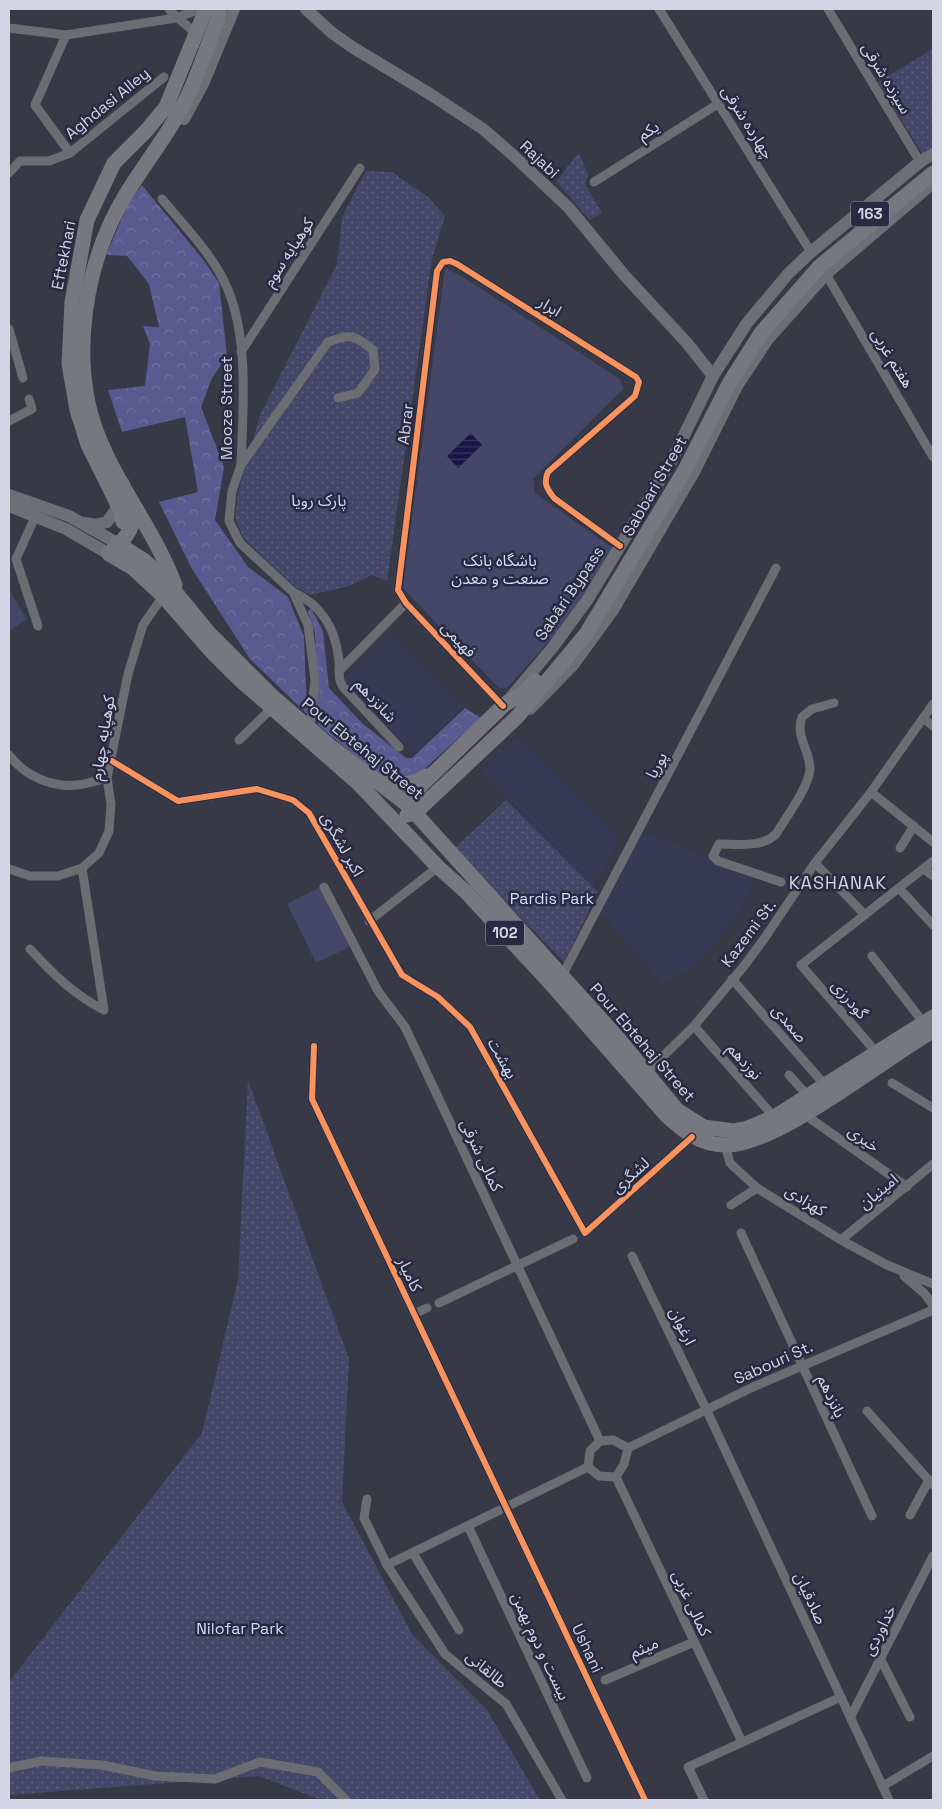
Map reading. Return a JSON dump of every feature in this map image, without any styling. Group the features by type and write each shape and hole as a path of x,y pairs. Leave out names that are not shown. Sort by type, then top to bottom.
{"main road":[{"name":"Eftekhari","path":"122,483 97,433 69,343 72,302 86,220 114,163 146,131 166,106 206,9"},
{"name":"Rajabi","path":"306,9 330,32 430,94 483,130 514,156 569,208 631,283 687,342 713,376"},
{"name":"Eftekhari","path":"113,549 123,519 88,445 77,410 76,367 88,298 102,243 125,196 177,116 192,87 218,19 230,10"},
{"path":"930,174 933,154"},
{"name":"Sabbari Street","path":"407,810 476,755 517,717 567,659 603,608 686,468 730,382 760,333 818,263 930,174"},
{"path":"104,182 115,182 121,186 125,196"},
{"name":"Sabāri Bypass","path":"504,705 571,624 672,460 713,376 756,311 788,274 818,263"},
{"name":"163","path":"407,810 436,770 504,705 523,693 579,629 679,464 721,379 737,353 754,328 818,263"},
{"path":"113,549 128,533 132,524 132,516 122,483"},
{"path":"122,483 163,555 176,600"},
{"name":"Pour Ebtehaj Street","path":"9,495 79,521 113,549 162,596 176,600 225,650 364,780 438,867 557,981"},
{"path":"79,521 96,525 107,522 115,511 116,502"},
{"name":"Pour Ebtehaj Street","path":"9,506 36,515 145,561 176,600 212,652 272,710 364,780"},
{"path":"465,742 476,755"},
{"path":"364,780 397,785 418,781 436,770"},
{"path":"364,780 381,797 407,810 466,892"},
{"name":"Pour Ebtehaj Street","path":"407,810 613,1043 646,1073 677,1110 704,1127 733,1131 748,1128 774,1116 825,1086 876,1052 930,1023"},
{"name":"Pour Ebtehaj Street","path":"613,1043 666,1116 692,1137 725,1145 740,1144 760,1137 804,1114 930,1023"}],"street":[{"path":"169,9 176,18 191,27 196,36"},
{"path":"9,28 66,35 176,18 200,9"},
{"name":"چهارده شرقی","path":"659,9 818,263"},
{"name":"سیزده شرقی","path":"828,9 930,174"},
{"path":"9,173 20,161 49,161 70,153 35,105 66,35"},
{"name":"Aghdasi Alley","path":"70,153 164,77"},
{"name":"یکم","path":"594,182 718,104"},
{"name":"کوهپایه سوم","path":"241,352 360,168"},
{"name":"Mooze Street","path":"162,198 224,280 234,306 244,367 241,465 232,491 229,521 240,543 293,592 308,626 315,680 310,729"},
{"name":"ابرار","path":"398,590 437,271 443,262 450,261 636,377 639,382 634,396 548,472 545,478 546,488 554,498 620,546"},
{"name":"هفتم غربی","path":"818,263 933,457"},
{"path":"9,329 23,378"},
{"path":"241,465 328,342 344,335 359,338 373,350 375,369 358,393 338,398"},
{"path":"9,421 32,408 29,399"},
{"path":"36,515 16,559 38,626"},
{"name":"پوریا","path":"557,981 776,568"},
{"name":"فهیمی","path":"398,590 406,603 504,705"},
{"name":"شانزدهم","path":"293,592 306,598 330,623 336,643 338,679 343,687 399,747"},
{"name":"کوهپایه چهارم","path":"9,869 30,876 58,876 82,868 99,852 109,831 110,804 107,778 112,761 128,674 143,625 162,596"},
{"name":"شانزدهم","path":"339,670 406,603"},
{"path":"781,882 718,861 713,856 714,852 719,844 760,843 770,840 776,834 808,776 809,763 799,734 802,717 812,709 834,703"},
{"name":"Kazemi St.","path":"646,1073 694,1026 764,939 815,863 872,792 933,704"},
{"path":"239,740 272,710"},
{"path":"922,718 933,726"},
{"path":"9,755 19,768 29,775 57,784 76,786 107,778"},
{"name":"اکبر لشگری","path":"112,761 166,796 178,801 257,789 293,800 309,812 370,921"},
{"path":"872,792 933,842"},
{"path":"900,848 914,826"},
{"path":"815,863 864,915 933,862"},
{"path":"370,921 438,867"},
{"path":"30,949 54,975 84,1000 104,1010 82,868"},
{"path":"924,868 933,876"},
{"name":"کمالی شرقی","path":"324,887 378,991 405,1027 600,1441"},
{"path":"900,888 933,925"},
{"name":"گودرزی","path":"864,915 801,965 876,1052"},
{"name":"بهشت","path":"370,921 402,975 438,997 470,1026 585,1233"},
{"path":"872,956 930,1023"},
{"name":"صمدی","path":"732,980 825,1086"},
{"name":"نوزدهم","path":"694,1026 774,1116"},
{"name":"کامیار","path":"314,1046 312,1099 506,1507"},
{"path":"789,1075 808,1096"},
{"path":"892,1083 933,1108"},
{"name":"خیری","path":"804,1114 907,1186"},
{"name":"لشگری","path":"585,1233 692,1137"},
{"name":"کهزادی","path":"725,1145 730,1163 757,1188 841,1240 911,1280 933,1305"},
{"name":"امینیان","path":"841,1240 933,1164"},
{"path":"731,1205 757,1188"},
{"name":"پانزدهم","path":"741,1233 872,1516"},
{"path":"439,1302 573,1239"},
{"name":"ارغوان","path":"632,1256 706,1410"},
{"name":"کهزادی","path":"887,1265 933,1284"},
{"path":"933,1298 933,1305"},
{"path":"414,1314 427,1308"},
{"name":"Sabouri St.","path":"628,1448 801,1366 933,1310"},
{"name":"صادقیان","path":"706,1410 889,1800"},
{"path":"867,1411 931,1483 910,1515"},
{"path":"613,1440 628,1448 622,1471 616,1477 598,1476 588,1467 590,1451 600,1441 613,1440"},
{"path":"387,1565 588,1467"},
{"name":"کمالی غربی","path":"616,1477 742,1742"},
{"name":"طالقانی","path":"367,1499 364,1518 387,1565 445,1654 506,1704 562,1800"},
{"name":"Ushani","path":"506,1507 645,1800"},
{"name":"بیست و دوم بهمن","path":"468,1526 587,1778"},
{"path":"413,1553 459,1630"},
{"name":"خداوردی","path":"851,1716 933,1556"},
{"path":"924,1573 933,1578"},
{"name":"میثم","path":"605,1680 694,1642"},
{"path":"880,1660 910,1717"},
{"path":"704,1800 688,1767 841,1697"},
{"path":"882,1786 933,1756"},
{"path":"9,1768 41,1761 102,1765 155,1776 215,1779 260,1762 318,1772 346,1800"}],"shaded area":[{"path":"471,433 482,445 458,468 447,456"},
{"path":"392,632 463,707 413,754 342,679"},
{"path":"515,740 523,740 617,835 617,842 594,886 482,771"},
{"path":"643,831 754,877 739,915 694,965 663,985 601,911"}],"green space":[{"path":"933,49 933,149 923,155 878,82"},
{"path":"579,153 588,175 585,184 602,213 590,220 556,181"},
{"name":"پارک رویا","path":"366,171 392,172 428,197 445,216 432,259 387,581 372,575 349,586 310,595 295,587 244,539 235,518 238,492 260,415 337,264 342,217"},
{"path":"142,185 205,262 219,283 227,356 212,378 201,407 224,467 215,520 248,567 288,597 304,637 307,714 250,659 192,569 159,502 198,492 185,417 122,432 108,390 145,386 150,344 143,326 159,327 149,284 127,256 106,255 129,202"},
{"name":"باشگاه بانک صنعت و معدن","path":"445,268 463,277 620,379 623,389 533,479 535,493 614,549 571,616 507,688 500,689 403,588"},
{"path":"9,590 27,619 9,631"},
{"path":"311,608 323,631 329,688 362,723 406,758 412,758 465,708 481,718 422,771 405,782 377,774 318,725 315,634 308,611"},
{"name":"Pardis Park","path":"506,800 598,892 564,962 454,849"},
{"path":"321,887 350,947 316,963 287,904"},
{"name":"Nilofar Park","path":"248,1080 349,1359 342,1502 412,1634 487,1710 540,1800 321,1800 259,1776 9,1795 9,1682 202,1433 238,1280"}],"cycle path":[{"name":"Abrar","path":"503,706 406,603 398,590 437,271 443,262 450,261 457,264 636,377 639,382 635,396 548,472 546,479 548,489 554,498 620,546"},
{"path":"112,761 178,801 257,789 293,800 309,813 402,975 438,997 470,1027 585,1233 692,1137"},
{"path":"314,1046 312,1099 645,1800"}],"district":[{"name":"KASHANAK","path":"838,883"}]}
